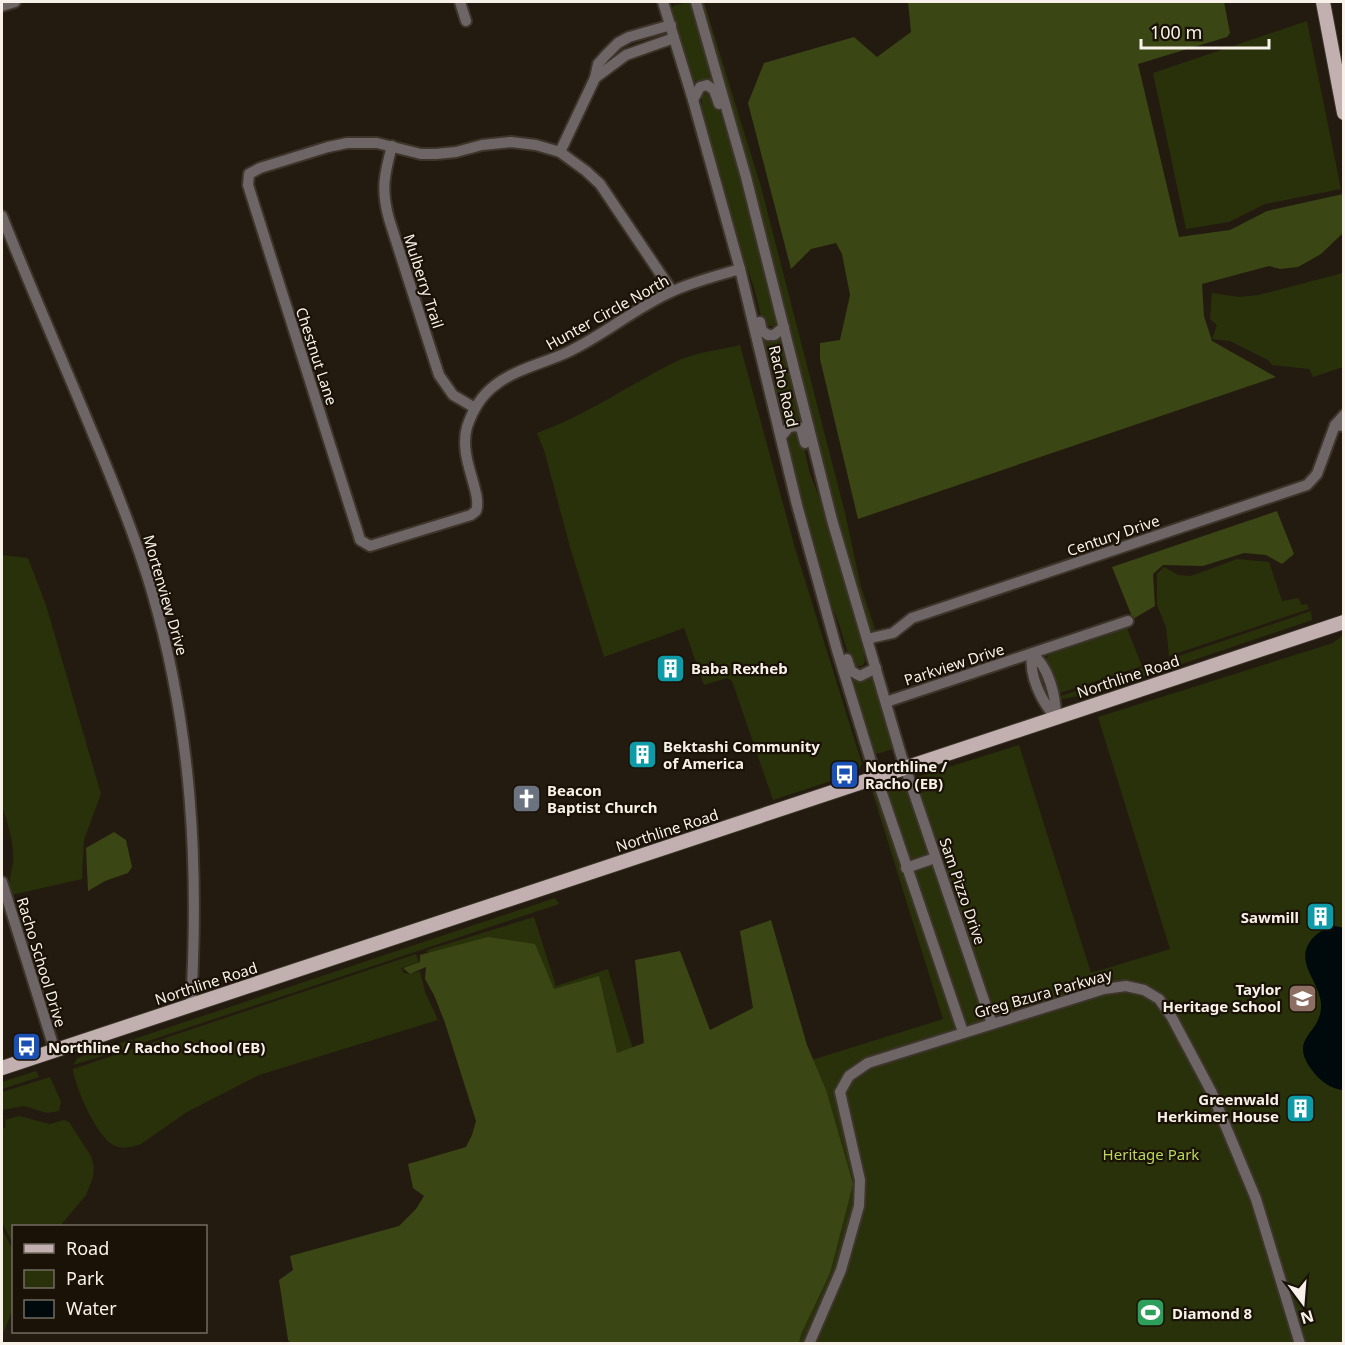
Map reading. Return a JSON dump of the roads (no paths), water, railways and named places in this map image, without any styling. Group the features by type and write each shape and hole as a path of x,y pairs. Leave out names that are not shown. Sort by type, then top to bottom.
{"main road":[{"path":"1323,2 1342,93 1343,111"},
{"name":"Northline Road","path":"2,1068 1344,622"}],"street":[{"path":"2,6 15,2"},
{"path":"460,2 466,21"},
{"name":"Racho Road","path":"663,2 740,269 837,650 877,778"},
{"name":"Racho Road","path":"696,2 746,177 828,508 905,768"},
{"path":"560,152 595,78 598,64 618,43 637,34 671,25"},
{"path":"595,78 626,55 674,38"},
{"path":"618,43 626,55"},
{"path":"693,100 700,87 707,85 714,90 728,136 746,177"},
{"name":"Chestnut Lane","path":"364,544 358,533 248,185 249,174 260,168 339,144 364,142 392,146"},
{"path":"392,146 421,154 443,154 482,145 511,142 536,145 560,152 600,184 672,291"},
{"name":"Mulberry Trail","path":"392,146 383,186 383,197 389,219 439,375 453,395 475,408"},
{"name":"Mortenview Drive","path":"2,216 126,515 163,630 180,711 191,803 195,904 191,1006"},
{"path":"733,245 752,290 764,334 774,335 784,327"},
{"name":"Hunter Circle North","path":"364,544 375,545 476,512 478,500 465,455 467,428 475,408 494,385 579,347 672,291 740,269"},
{"name":"Century Drive","path":"867,639 894,633 912,618 1307,485 1317,474 1344,415"},
{"path":"781,437 789,427 801,428 813,473 828,508"},
{"path":"818,580 837,626 851,671 860,676 876,668"},
{"name":"Parkview Drive","path":"886,702 1128,621"},
{"path":"1032,654 1042,661 1056,703 1056,718"},
{"name":"Sam Pizzo Drive","path":"905,768 992,1024"},
{"path":"877,778 963,1032"},
{"path":"906,868 935,858"},
{"name":"Racho School Drive","path":"2,882 54,1051"},
{"name":"Greg Bzura Parkway","path":"809,1344 841,1270 859,1206 860,1180 840,1092 849,1076 868,1063 963,1032 1115,987 1126,986 1144,990 1159,999 1171,1016 1211,1091 1256,1199 1300,1344"}],"water":[{"path":"1335,926 1344,928 1344,1089 1342,1090 1323,1082 1306,1062 1303,1052 1307,1037 1317,1023 1321,1004 1320,996 1306,964 1307,947 1317,934"}],"place":[{"name":"Baba Rexheb","path":"670,668"},
{"name":"Bektashi Community of America","path":"642,755"},
{"name":"Northline / Racho (EB)","path":"844,775"},
{"name":"Beacon Baptist Church","path":"526,799"},
{"name":"Sawmill","path":"1320,917"},
{"name":"Taylor Heritage School","path":"1302,998"},
{"name":"Northline / Racho School (EB)","path":"27,1047"},
{"name":"Greenwald Herkimer House","path":"1300,1108"},
{"name":"Diamond 8","path":"1151,1313"}],"park label":[{"name":"Heritage Park","path":"1151,1154"}]}
